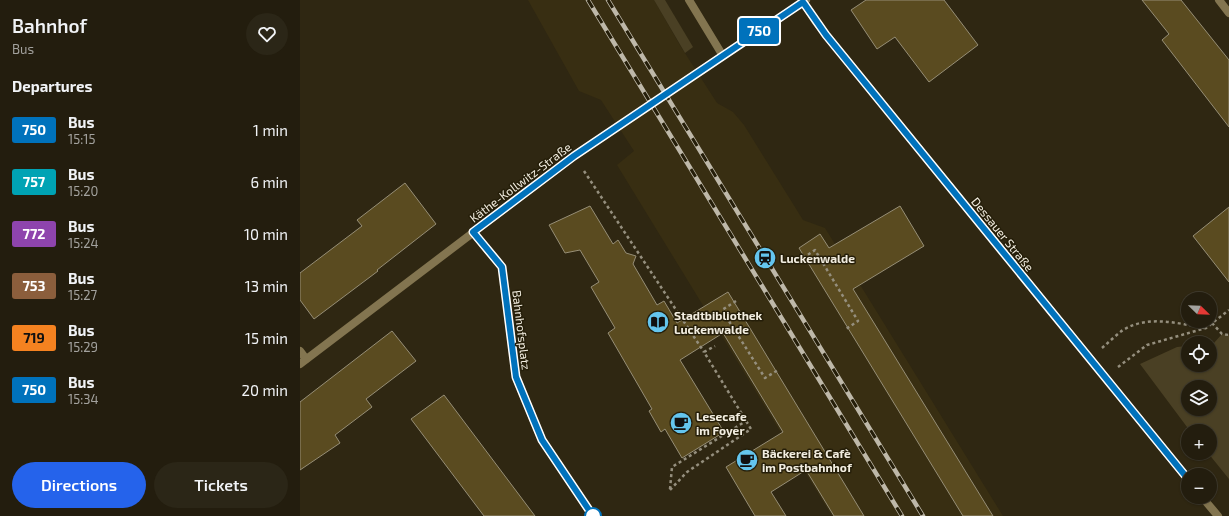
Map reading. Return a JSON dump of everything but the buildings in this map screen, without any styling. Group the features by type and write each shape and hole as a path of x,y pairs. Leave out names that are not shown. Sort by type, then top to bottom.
{"street":[{"path":"689,0 723,56"},
{"path":"1219,0 1229,13"},
{"name":"Käthe-Kollwitz-Straße","path":"303,362 574,156 804,1"},
{"name":"Dessauer Straße","path":"804,1 826,35 1181,470"},
{"name":"Bahnhofsplatz","path":"473,232 502,267 516,377 542,440 593,516"},
{"path":"300,350 303,362"},
{"path":"1208,504 1218,516"}],"path":[{"path":"574,156 704,352 746,421 751,430 687,472 670,490 672,467 746,421"},
{"path":"803,258 815,250 858,321 846,329"},
{"path":"736,301 722,310 765,378 778,370"},
{"path":"1217,318 1229,310"},
{"path":"1089,358 1123,330 1142,321 1166,321 1181,324"},
{"path":"1104,377 1147,345 1206,328"},
{"path":"1217,328 1222,334 1229,335"},
{"path":"704,352 714,346"}],"shaded area":[{"path":"528,0 654,0 681,47 717,103 733,112 744,125 803,220 825,228 1003,516 832,516 617,165 634,151 601,100 579,91"},
{"path":"654,0 665,0 693,47 685,53"},
{"path":"1222,334 1229,335 1229,479 1214,460 1217,460 1217,424 1185,424 1140,364 1177,347 1181,347 1181,372 1217,372 1217,340"}],"railway":[{"path":"588,0 902,516"},
{"path":"608,0 923,516"}],"bus line":[{"name":"750","path":"593,516 542,440 516,377 502,267 473,232 574,156 803,2 826,35 1181,470"}],"place":[{"name":"Luckenwalde","path":"765,258"},
{"name":"Stadtbibliothek Luckenwalde","path":"658,322"},
{"name":"Lesecafe im Foyer","path":"681,423"},
{"name":"Bäckerei & Cafè im Postbahnhof","path":"747,460"}]}
